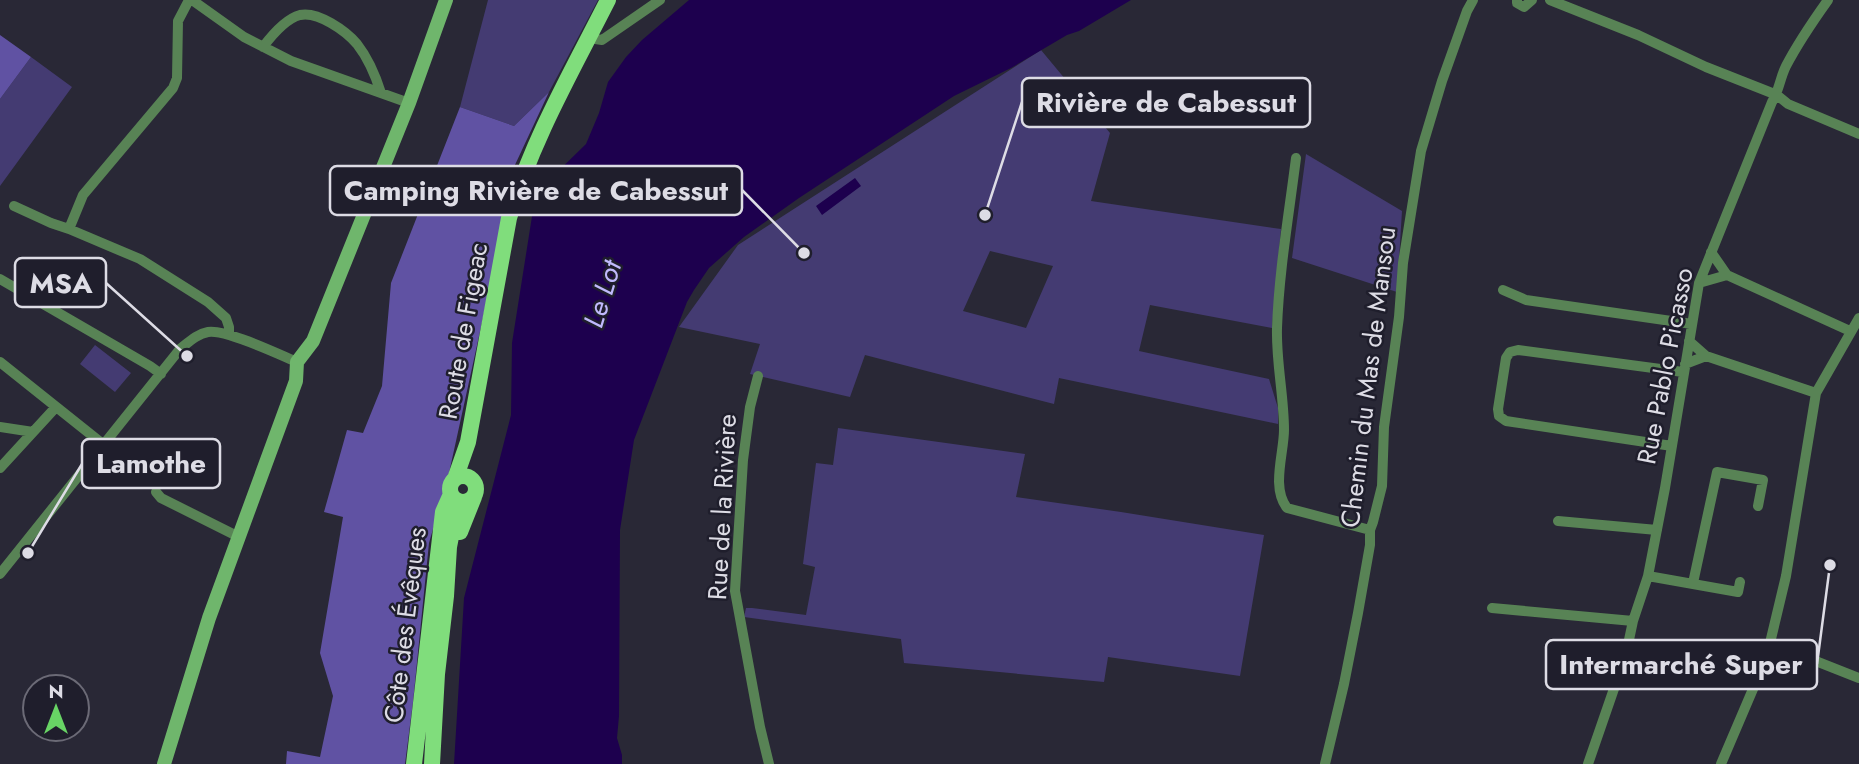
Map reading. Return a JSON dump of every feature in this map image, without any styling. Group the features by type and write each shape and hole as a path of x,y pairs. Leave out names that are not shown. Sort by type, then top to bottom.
{"main road":[{"name":"Route de Figeac","path":"462,490 468,464 468,442 509,218 517,188 561,92 608,0"},
{"path":"432,764 449,547 462,490"},
{"name":"Côte des Évêques","path":"414,764 443,512 462,490"}],"street":[{"path":"69,229 83,195 173,88 177,78 178,22 190,0 244,37 291,61 409,103"},
{"path":"164,764 209,618 296,380 298,362 313,341 409,103 446,0"},
{"path":"589,38 602,40 660,0"},
{"name":"Chemin du Mas de Mansou","path":"1325,764 1359,612 1370,530 1382,486 1384,427 1404,262 1421,151 1442,81 1473,0"},
{"path":"1517,0 1517,4 1524,8 1532,0"},
{"path":"1550,0 1777,95 1788,104 1859,134"},
{"name":"Rue Pablo Picasso","path":"1588,764 1626,654 1633,621 1648,576 1699,283 1777,95 1781,78 1828,0"},
{"path":"263,47 289,20 300,15 312,15 328,21 357,44 377,79 381,93"},
{"path":"1296,158 1277,327 1283,413 1280,494 1287,508 1370,530"},
{"path":"14,205 140,259 208,302 226,318 229,334"},
{"path":"1711,252 1727,275 1850,331"},
{"path":"1699,283 1727,275"},
{"path":"0,279 160,374"},
{"path":"1503,290 1526,300 1692,324"},
{"path":"1721,764 1770,643 1786,576 1816,393 1859,318"},
{"path":"0,574 180,349 196,336 210,332 229,334 298,362"},
{"path":"1689,341 1706,356 1816,393"},
{"path":"1672,446 1506,421 1499,416 1497,409 1506,358 1510,352 1518,350 1684,368 1706,356"},
{"path":"0,362 104,445"},
{"name":"Rue de la Rivière","path":"758,376 750,407 743,461 735,591 769,764"},
{"path":"0,468 56,407"},
{"path":"0,427 33,432"},
{"path":"1693,583 1717,472 1763,481 1758,506"},
{"path":"156,492 161,498 239,537"},
{"path":"1558,521 1657,530"},
{"path":"1648,576 1738,592 1740,582"},
{"path":"1492,608 1633,621"},
{"path":"1770,643 1859,678"},
{"path":"1626,654 1756,682"}],"shaded area":[{"path":"488,0 598,0 549,92 514,126 460,107"},
{"path":"0,35 31,57 0,99"},
{"path":"1041,50 1110,133 1091,201 1281,229 1272,328 1150,305 1139,351 1269,379 1278,408 1278,424 1059,378 1054,404 865,355 850,397 750,374 760,344 679,327 738,245","holes":["990,251 1053,266 1026,328 963,311"]},
{"path":"31,57 72,87 0,186 0,99"},
{"path":"549,92 514,167 449,473 429,543 405,764 286,764 287,751 320,757 333,696 320,653 343,517 324,512 347,430 363,433 382,386 391,283 460,107 514,126"},
{"path":"1306,154 1402,211 1397,292 1292,258"},
{"path":"95,345 131,373 115,392 80,364"},
{"path":"838,428 1025,454 1016,497 1264,535 1240,676 1108,657 1104,682 904,663 901,639 744,617 746,608 806,615 815,567 803,564 816,463 833,465"}],"water":[{"name":"Le Lot","path":"689,0 1131,0 1011,68 954,96 799,198 744,237 709,268 687,302 634,440 620,530 617,738 622,764 454,764 464,598 511,415 512,343 533,210 545,184 586,144 608,82 626,57"},
{"path":"855,178 861,186 822,215 816,206"}],"place":[{"name":"Rivière de Cabessut","path":"985,215"},
{"name":"Camping Rivière de Cabessut","path":"804,253"},
{"name":"MSA","path":"187,356"},
{"name":"Lamothe","path":"28,553"},
{"name":"Intermarché Super","path":"1830,565"}]}
